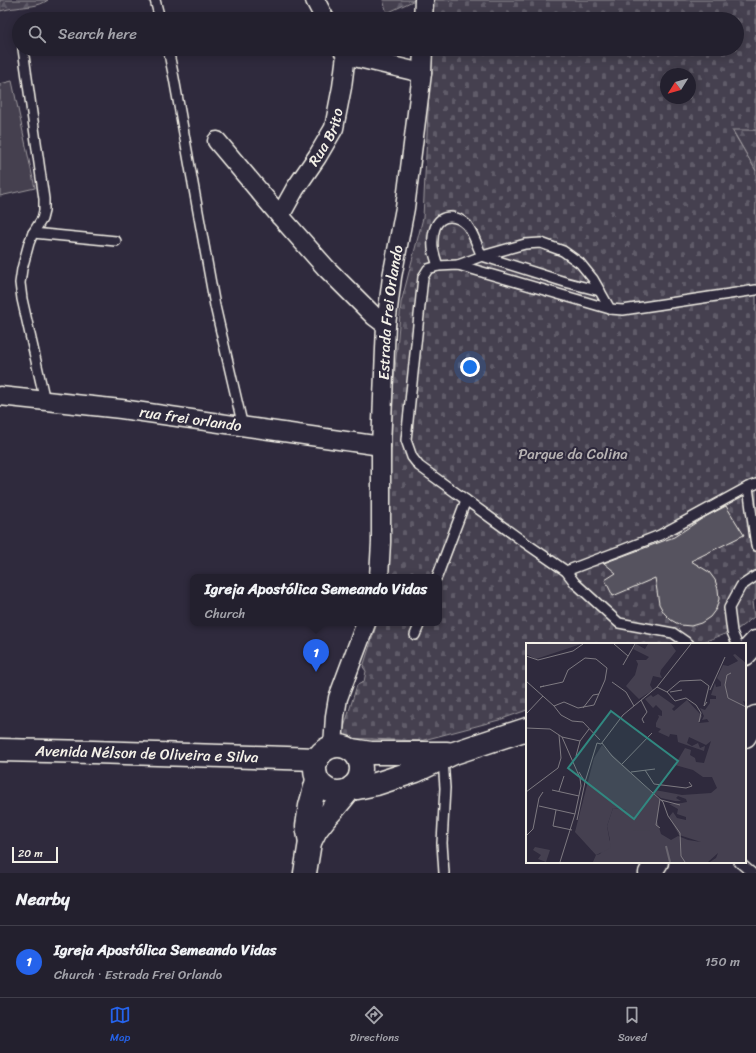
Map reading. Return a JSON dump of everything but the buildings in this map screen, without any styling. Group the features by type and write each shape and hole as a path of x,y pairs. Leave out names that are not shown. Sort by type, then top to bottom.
{"street":[{"path":"315,0 321,12"},
{"path":"423,12 424,0"},
{"name":"Rua Brito","path":"280,216 295,189 317,157 334,128 342,87 344,56"},
{"path":"359,56 422,73"},
{"name":"Estrada Frei Orlando","path":"379,574 381,542 380,446 386,325 392,278 405,208 422,73 423,56"},
{"path":"217,141 326,268 374,316 386,325"},
{"name":"rua frei orlando","path":"0,396 128,410 380,446"},
{"path":"351,788 341,792 332,791 323,787 338,698 365,626"},
{"path":"746,645 756,641"},
{"path":"746,653 756,641"},
{"path":"746,718 756,714"},
{"path":"746,734 756,717"},
{"name":"Avenida Nélson de Oliveira e Silva","path":"351,788 376,784 416,771 448,756 526,729"},
{"name":"Avenida Nélson de Oliveira e Silva","path":"0,750 327,761 371,754 448,756"},
{"path":"305,873 310,842 316,830 359,779 361,768 358,758 327,761"},
{"path":"310,842 307,826 310,806 327,761"},
{"path":"650,873 656,863"}],"lane":[{"path":"155,0 158,12"},
{"path":"24,56 44,199 44,211 42,219 28,243 20,283 22,299 45,401"},
{"path":"169,56 215,306 242,427"},
{"path":"438,266 433,248 434,231 439,221 447,217 456,217 466,225 474,236 482,256"},
{"path":"33,233 116,241"},
{"path":"610,309 593,279 580,263 563,252 541,243 525,244 482,256 458,265 438,266 428,269 423,277 406,440 412,457 419,466 566,571 575,583 619,622 673,633 688,643"},
{"path":"482,256 565,282 600,291"},
{"path":"458,265 610,309 623,310 756,290"},
{"path":"566,571 660,535 752,486 756,546"},
{"path":"438,574 466,500"},
{"path":"737,643 732,632 729,608 741,586 756,576"},
{"path":"415,635 419,626"},
{"path":"444,873 442,843 448,756"},
{"path":"740,863 752,873"}],"green space":[{"path":"0,0 48,0 37,5 0,11"},
{"path":"383,0 415,0 389,12 387,12"},
{"name":"Parque da Colina","path":"434,0 756,0 756,130 732,130 756,171 756,599 752,602 754,617 738,629 701,643 526,643 526,710 499,720 420,741 345,738 343,731 357,685 364,682 366,671 363,667 376,626 442,626 442,574 387,574 393,391 401,303 423,218 431,56 744,56 744,12 433,12"},
{"path":"12,81 35,188 0,196 0,84"},
{"path":"732,129 756,130 756,171"}],"place":[{"name":"Igreja Apostólica Semeando Vidas","path":"316,672"}]}
